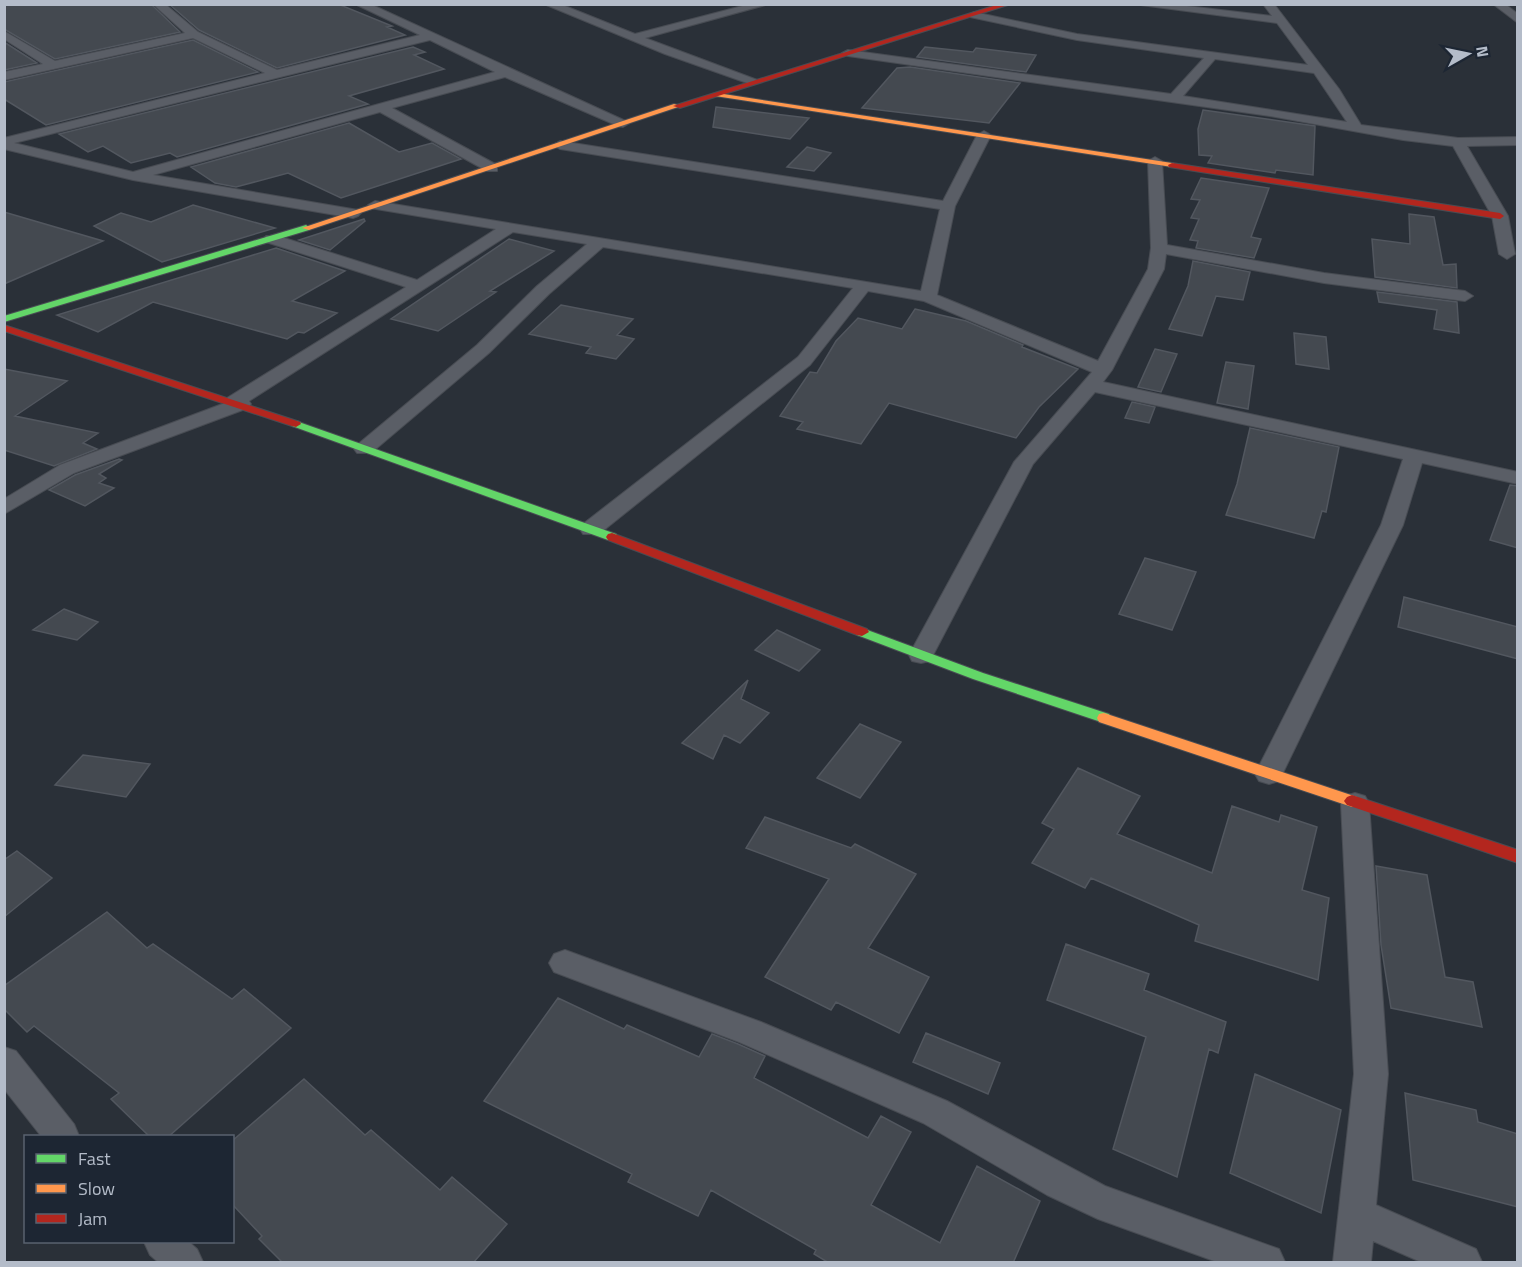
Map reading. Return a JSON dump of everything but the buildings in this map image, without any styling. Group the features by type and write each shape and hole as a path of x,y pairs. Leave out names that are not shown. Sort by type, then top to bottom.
{"street":[{"path":"360,4 506,73 623,123"},
{"path":"549,4 634,38 754,81"},
{"path":"734,4 746,9"},
{"path":"634,38 765,4"},
{"path":"4,319 272,239 712,94 1008,4"},
{"path":"1138,4 1279,20"},
{"path":"1268,4 1319,70 1357,128"},
{"path":"1498,4 1518,20"},
{"path":"159,5 194,34 275,73"},
{"path":"974,15 1077,37 1319,70"},
{"path":"4,34 53,65"},
{"path":"4,76 194,34"},
{"path":"4,144 275,73 431,36"},
{"path":"848,53 1175,98 1458,142 1518,141"},
{"path":"1175,98 1212,56"},
{"path":"133,176 314,125 384,109 506,73"},
{"path":"712,94 1500,216"},
{"path":"384,109 492,168"},
{"path":"928,297 948,206 984,135"},
{"path":"1458,142 1500,216 1507,254"},
{"path":"4,144 133,176 352,213"},
{"path":"560,145 948,206"},
{"path":"921,655 1024,462 1103,370 1156,269 1159,248 1155,161"},
{"path":"375,205 928,297 1103,370"},
{"path":"4,508 67,469 237,403 510,227"},
{"path":"272,239 419,286"},
{"path":"364,449 483,349 543,290 598,243"},
{"path":"1159,248 1324,278 1465,296"},
{"path":"591,529 804,361 864,285"},
{"path":"4,328 237,403 591,529 921,655 1518,857"},
{"path":"1090,386 1518,478"},
{"path":"1269,774 1392,525 1414,456"},
{"path":"1352,1263 1371,1074 1355,803"},
{"path":"565,963 750,1032 935,1112 1060,1183 1098,1201 1266,1263"},
{"path":"4,1062 60,1135"},
{"path":"1357,1215 1463,1263"},
{"path":"165,1243 184,1263"}],"traffic: fast":[{"path":"4,319 306,228"},
{"path":"296,424 612,537"},
{"path":"862,632 978,676 1104,718"}],"traffic: slow":[{"path":"717,95 1172,165"},
{"path":"306,228 677,106"},
{"path":"1104,718 1352,801"}],"traffic: jam":[{"path":"677,106 1008,4"},
{"path":"1172,165 1500,216"},
{"path":"4,328 296,424"},
{"path":"612,537 862,632"},
{"path":"1352,801 1518,857"}]}
